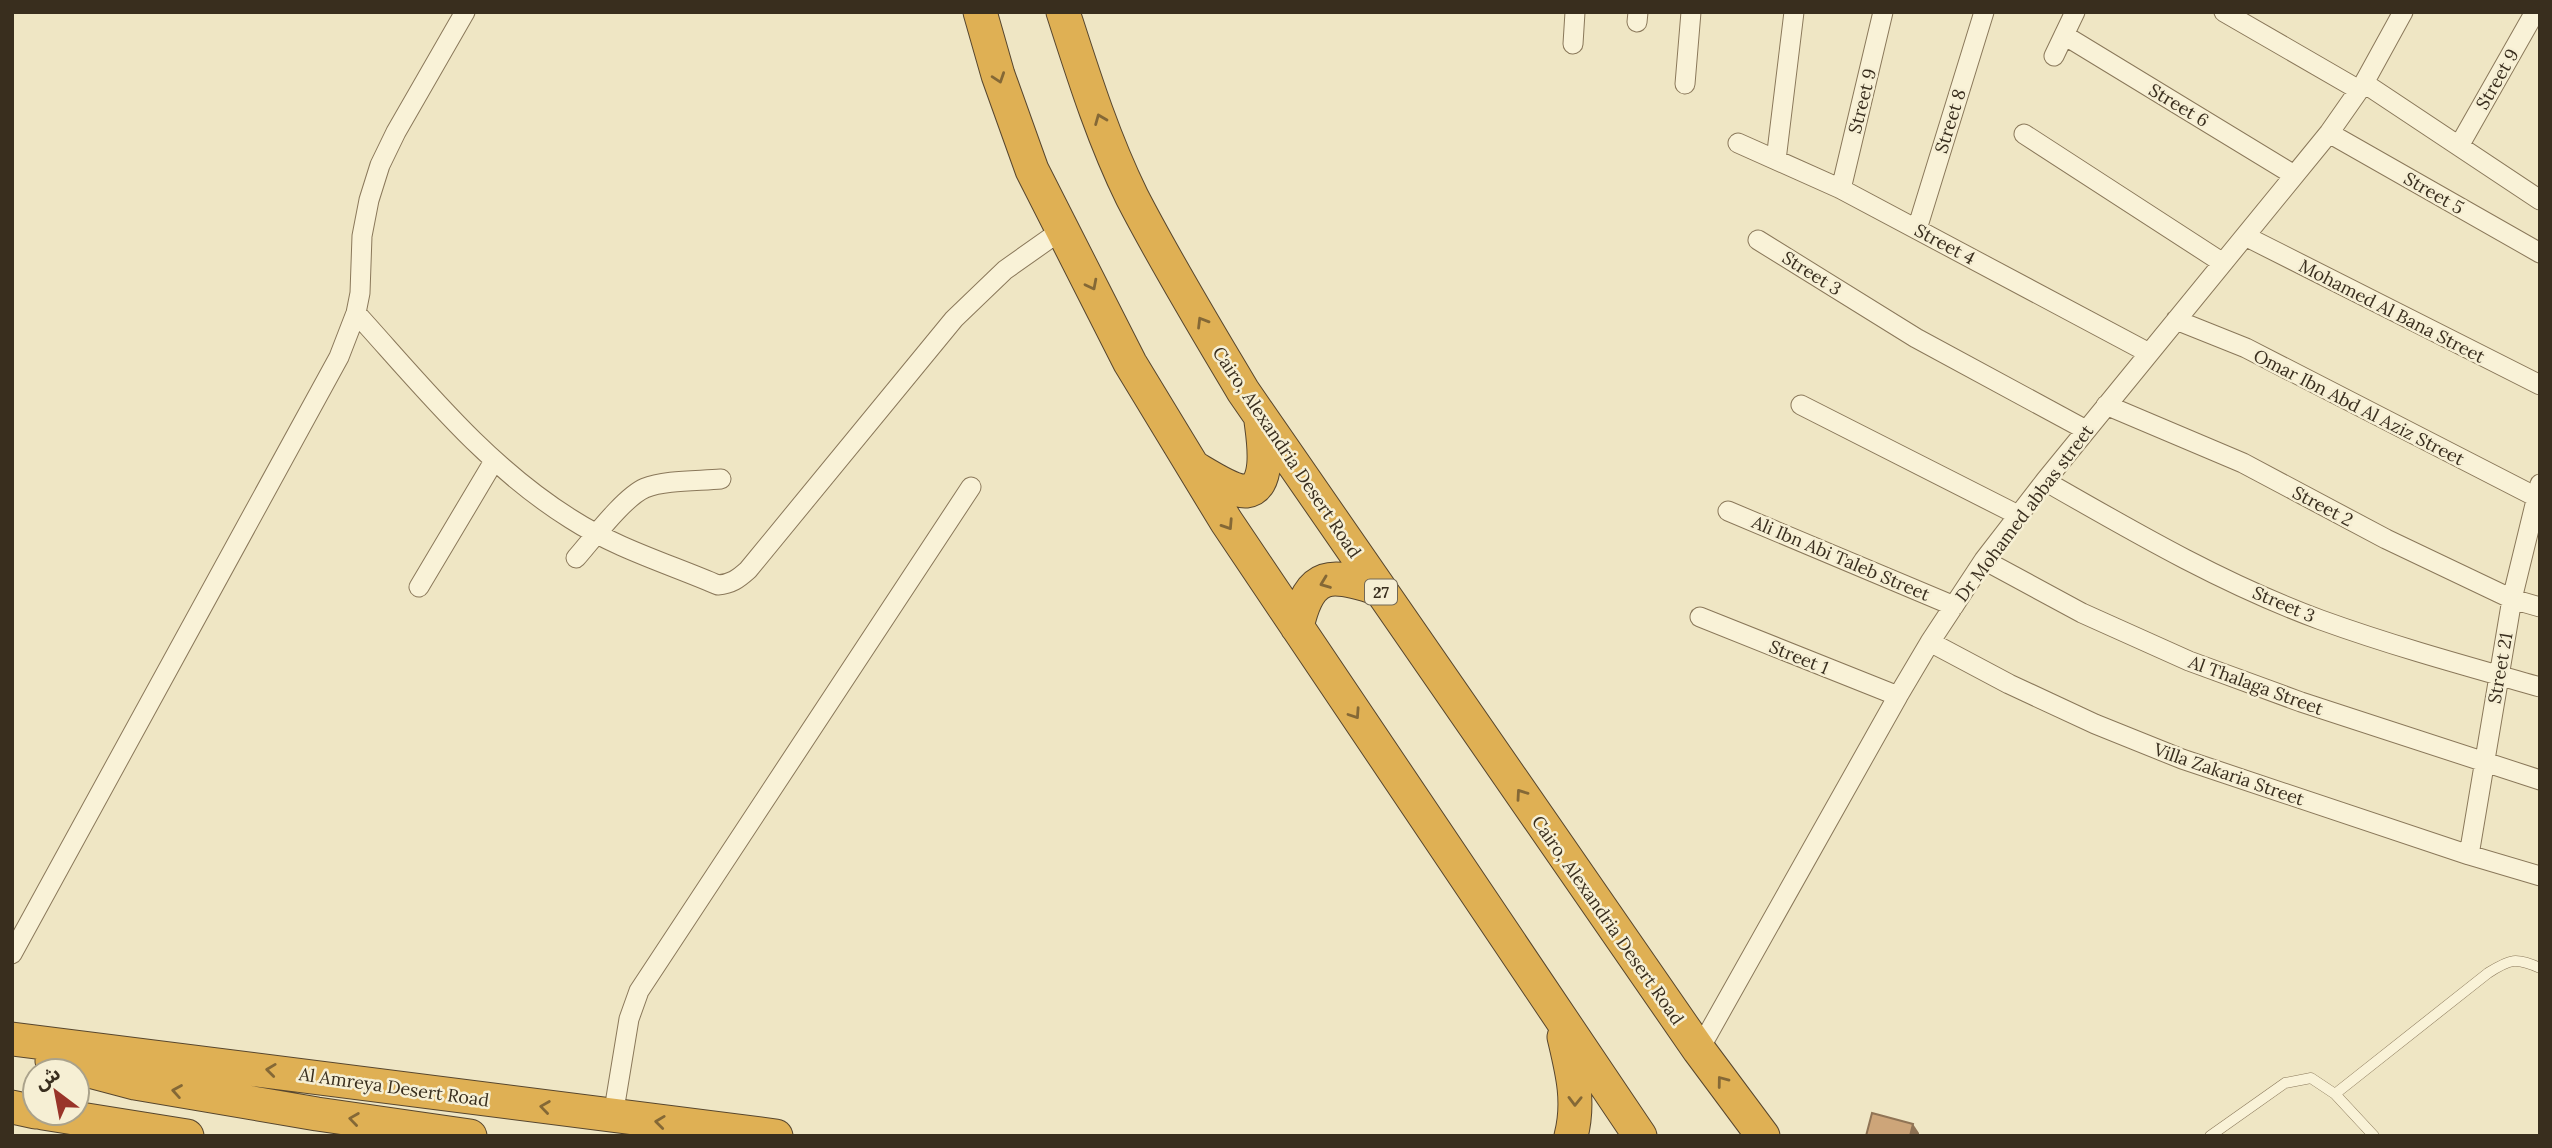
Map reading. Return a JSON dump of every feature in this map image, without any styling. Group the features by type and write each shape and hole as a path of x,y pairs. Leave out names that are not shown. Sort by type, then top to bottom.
{"highway":[{"path":"980,12 998,75 1032,170 1130,363 1226,521 1640,1136"},
{"name":"Cairo, Alexandria Desert Road","path":"1063,12 1088,89 1131,195 1184,293 1261,419 1699,1050 1763,1136"},
{"name":"27","path":"1195,468 1229,486 1245,491 1255,487 1261,477 1265,458 1261,419"},
{"name":"27","path":"1297,626 1303,601 1313,588 1328,580 1345,578 1379,589"},
{"path":"1560,1018 1576,1089 1571,1136"},
{"name":"Al Amreya Desert Road","path":"12,1039 336,1078 776,1136"},
{"path":"12,1047 44,1059 135,1083 317,1114 470,1136"},
{"path":"91,1121 187,1136"}],"street":[{"path":"12,954 339,357 356,313 360,293 362,236 380,165 465,12"},
{"path":"1573,44 1575,12"},
{"path":"1685,84 1691,12"},
{"path":"1776,160 1794,12"},
{"name":"Street 9","path":"1841,189 1883,12"},
{"name":"Street 8","path":"1917,229 1984,12"},
{"path":"2054,56 2075,12"},
{"path":"2224,12 2361,87 2459,146 2540,200"},
{"name":"Dr Mohamed abbas street","path":"1699,1050 1898,696 1984,560 2106,405 2329,133 2361,87 2403,12"},
{"name":"Street 9","path":"2459,146 2535,12"},
{"name":"Street 6","path":"2064,35 2294,175"},
{"name":"Street 5","path":"2329,133 2540,253"},
{"path":"2024,134 2223,263"},
{"name":"Street 4","path":"1738,143 1841,189 2149,353"},
{"path":"356,313 494,461 569,518 598,534 718,585 735,581 748,570 954,319 1005,270 1063,229"},
{"name":"Mohamed Al Bana Street","path":"2245,236 2540,385"},
{"name":"Street 3","path":"1758,240 1916,338 2086,430"},
{"name":"Omar Ibn Abd Al Aziz Street","path":"2176,320 2246,348 2538,494"},
{"path":"1801,405 2018,516"},
{"name":"Street 2","path":"2106,405 2243,463 2386,540 2512,598 2540,607"},
{"path":"419,587 494,461"},
{"path":"576,558 629,499 642,489 720,479"},
{"name":"Street 3","path":"2045,481 2150,542 2233,583 2318,619 2393,645 2540,687"},
{"path":"613,1116 629,1019 639,990 971,487"},
{"name":"Street 21","path":"2469,855 2512,598 2538,494"},
{"name":"Ali Ibn Abi Taleb Street","path":"1728,511 1954,606"},
{"name":"Al Thalaga Street","path":"1984,560 2082,613 2189,661 2301,702 2540,780"},
{"name":"Street 1","path":"1700,617 1898,696"},
{"name":"Villa Zakaria Street","path":"1930,642 2009,684 2095,724 2182,759 2540,876"}],"lane":[{"path":"2335,1094 2505,962 2522,960 2540,968"},
{"path":"2210,1136 2285,1083 2311,1078 2335,1094 2374,1136"}],"building":[{"path":"1872,1113 1913,1124 1910,1136 1866,1136"}]}
